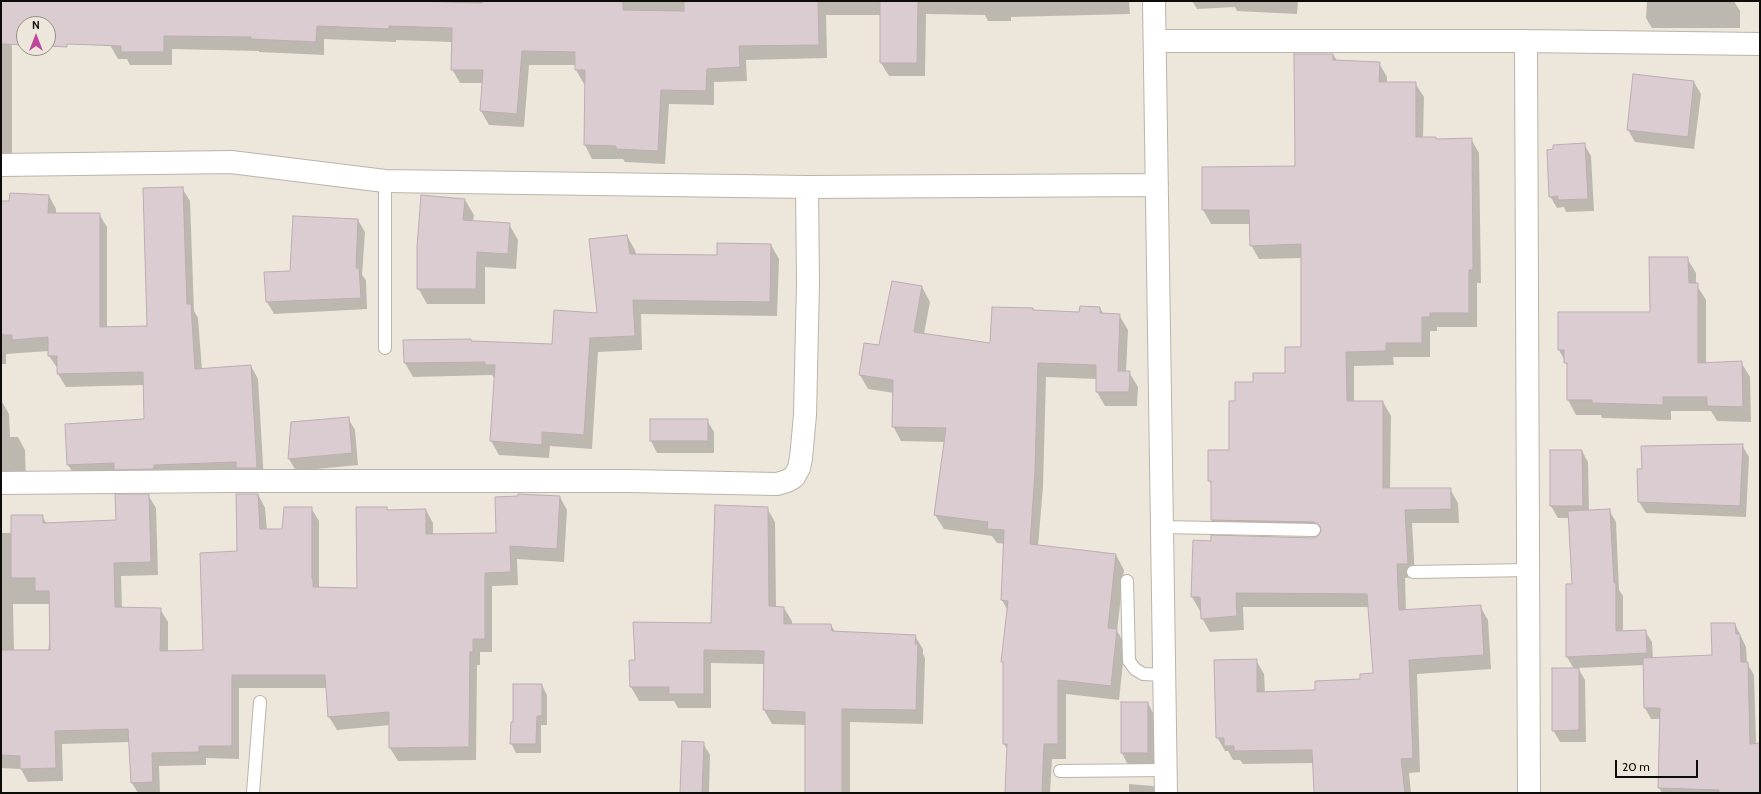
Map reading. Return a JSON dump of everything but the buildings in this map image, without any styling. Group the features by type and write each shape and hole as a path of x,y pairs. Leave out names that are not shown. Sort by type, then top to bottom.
{"street":[{"path":"1154,1 1166,793"},
{"path":"1155,41 1526,41 1760,44"},
{"path":"1526,41 1529,793"},
{"path":"1,165 231,162 384,180 808,188 1157,185"},
{"path":"1,483 226,481 629,481 778,484 787,481 794,477 802,458 808,284 808,188"}],"lane":[{"path":"384,180 385,348"},
{"path":"1162,527 1314,530"},
{"path":"1413,572 1528,570"},
{"path":"1128,581 1129,661 1135,669 1143,674 1164,675"},
{"path":"253,793 260,702"},
{"path":"1060,771 1165,770"}]}
